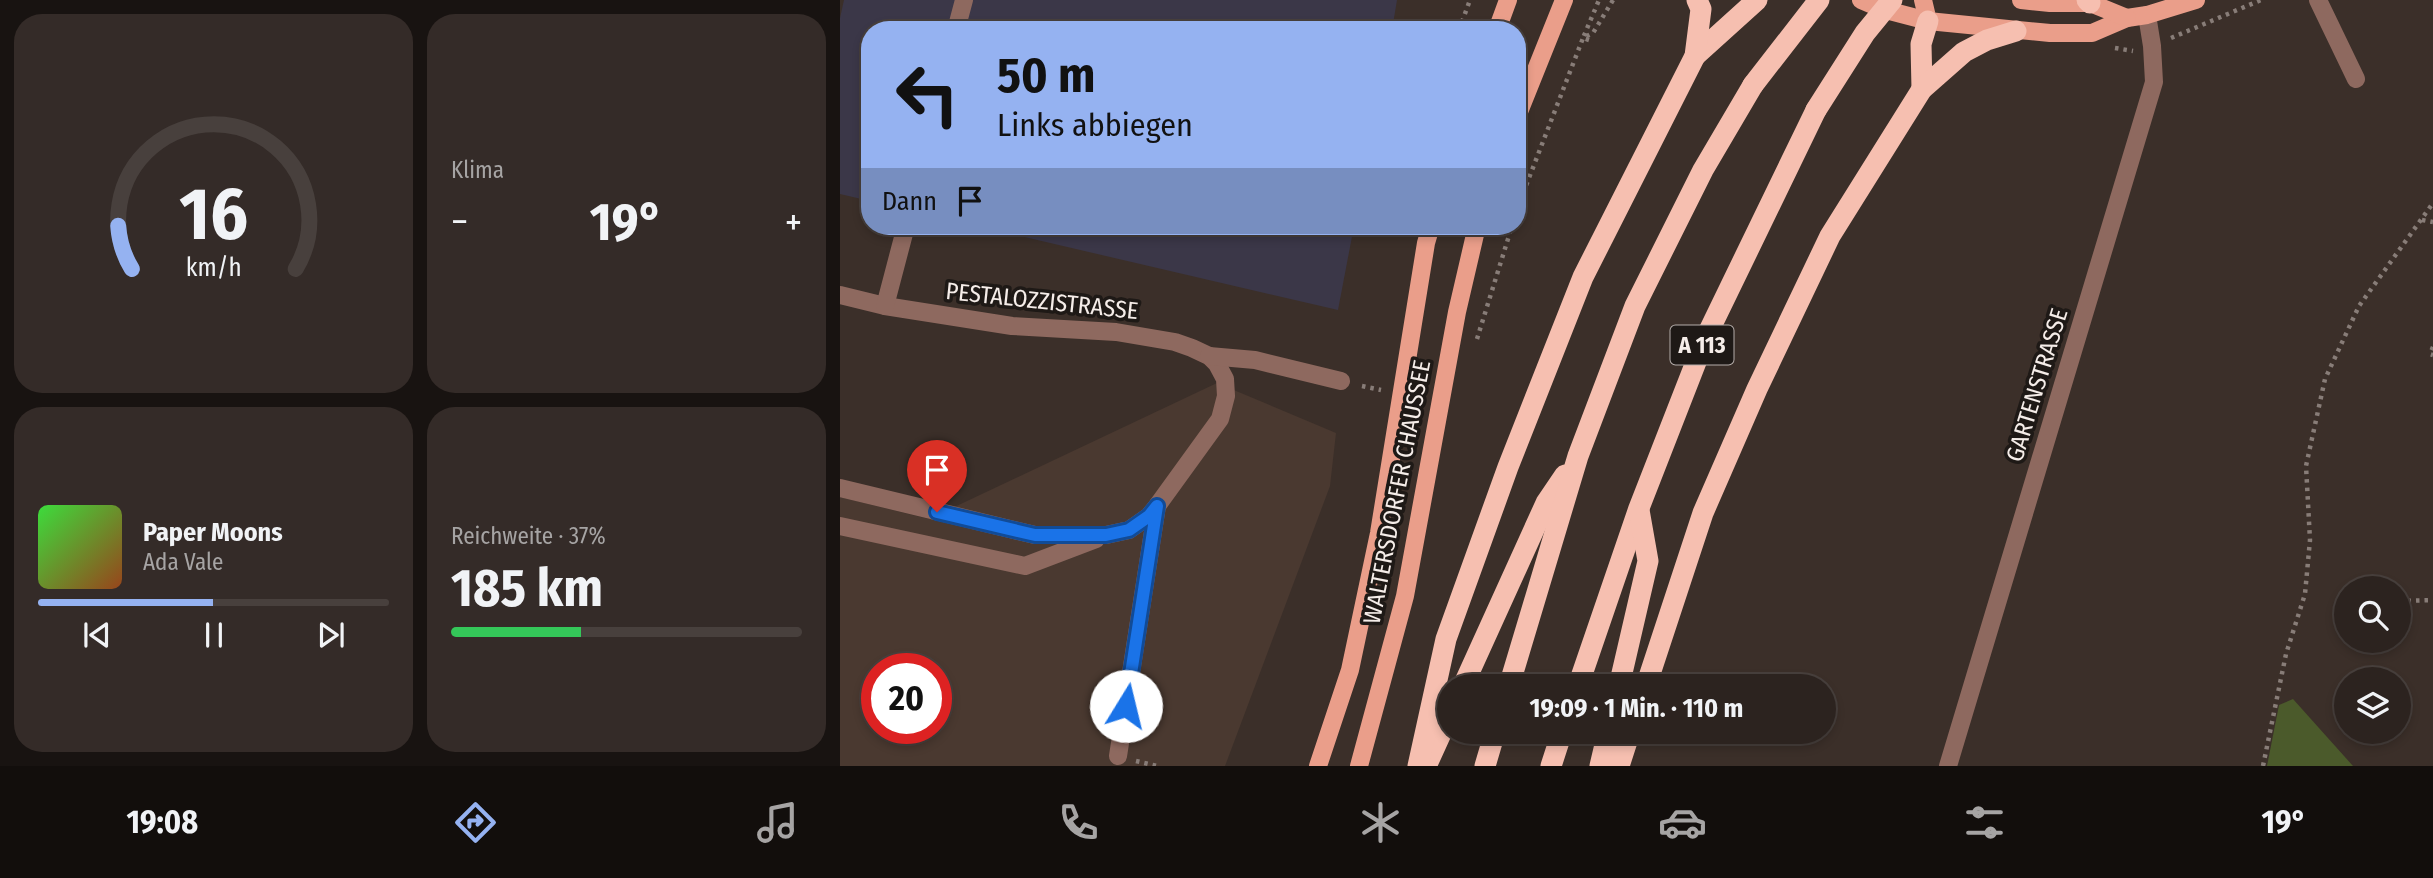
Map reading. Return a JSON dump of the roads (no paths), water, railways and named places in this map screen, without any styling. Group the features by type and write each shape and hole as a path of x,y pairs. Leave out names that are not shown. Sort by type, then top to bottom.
{"highway":[{"path":"1418,766 1446,639 1508,467 1583,277 1695,56 1701,9 1697,0"},
{"path":"1695,56 1757,0"},
{"path":"1513,674 1578,456 1635,306 1703,170 1753,85 1819,0"},
{"name":"A 113","path":"1582,674 1639,508 1704,339 1816,110 1887,4"},
{"path":"1922,89 1922,44 1926,10"},
{"path":"1650,674 1703,513 1757,389 1830,236 1922,89 1964,52 1987,40 2016,31"},
{"path":"1468,674 1546,503 1578,456"},
{"path":"1622,674 1648,561 1639,508"},
{"path":"1426,766 1437,742"},
{"path":"1485,766 1491,744"},
{"path":"1551,766 1558,744"},
{"path":"1600,766 1605,744"},
{"path":"1619,766 1626,744"}],"main road":[{"path":"1500,21 1508,0"},
{"path":"1526,95 1564,0"},
{"path":"1862,0 1926,10 2016,31 2092,33 2127,18 2147,15 2196,0"},
{"path":"1887,4 1906,0"},
{"path":"2021,0 2050,3 2089,1 2127,18"},
{"name":"WALTERSDORFER CHAUSSEE","path":"1318,766 1350,670 1377,547 1428,235"},
{"name":"WALTERSDORFER CHAUSSEE","path":"1359,766 1405,596 1457,312 1475,235"}],"street":[{"path":"958,21 964,0"},
{"path":"2318,0 2356,79"},
{"name":"GARTENSTRASSE","path":"1948,766 2154,82 2147,15"},
{"path":"885,306 904,235"},
{"name":"PESTALOZZISTRASSE","path":"840,295 885,306 1013,326 1116,332 1175,342 1209,356 1255,360 1341,381"},
{"path":"840,526 1025,566 1106,535 1129,530 1149,516 1220,419 1226,396 1225,379 1209,356"},
{"path":"840,488 1035,535 1106,535"},
{"path":"1118,756 1157,506"}]}
